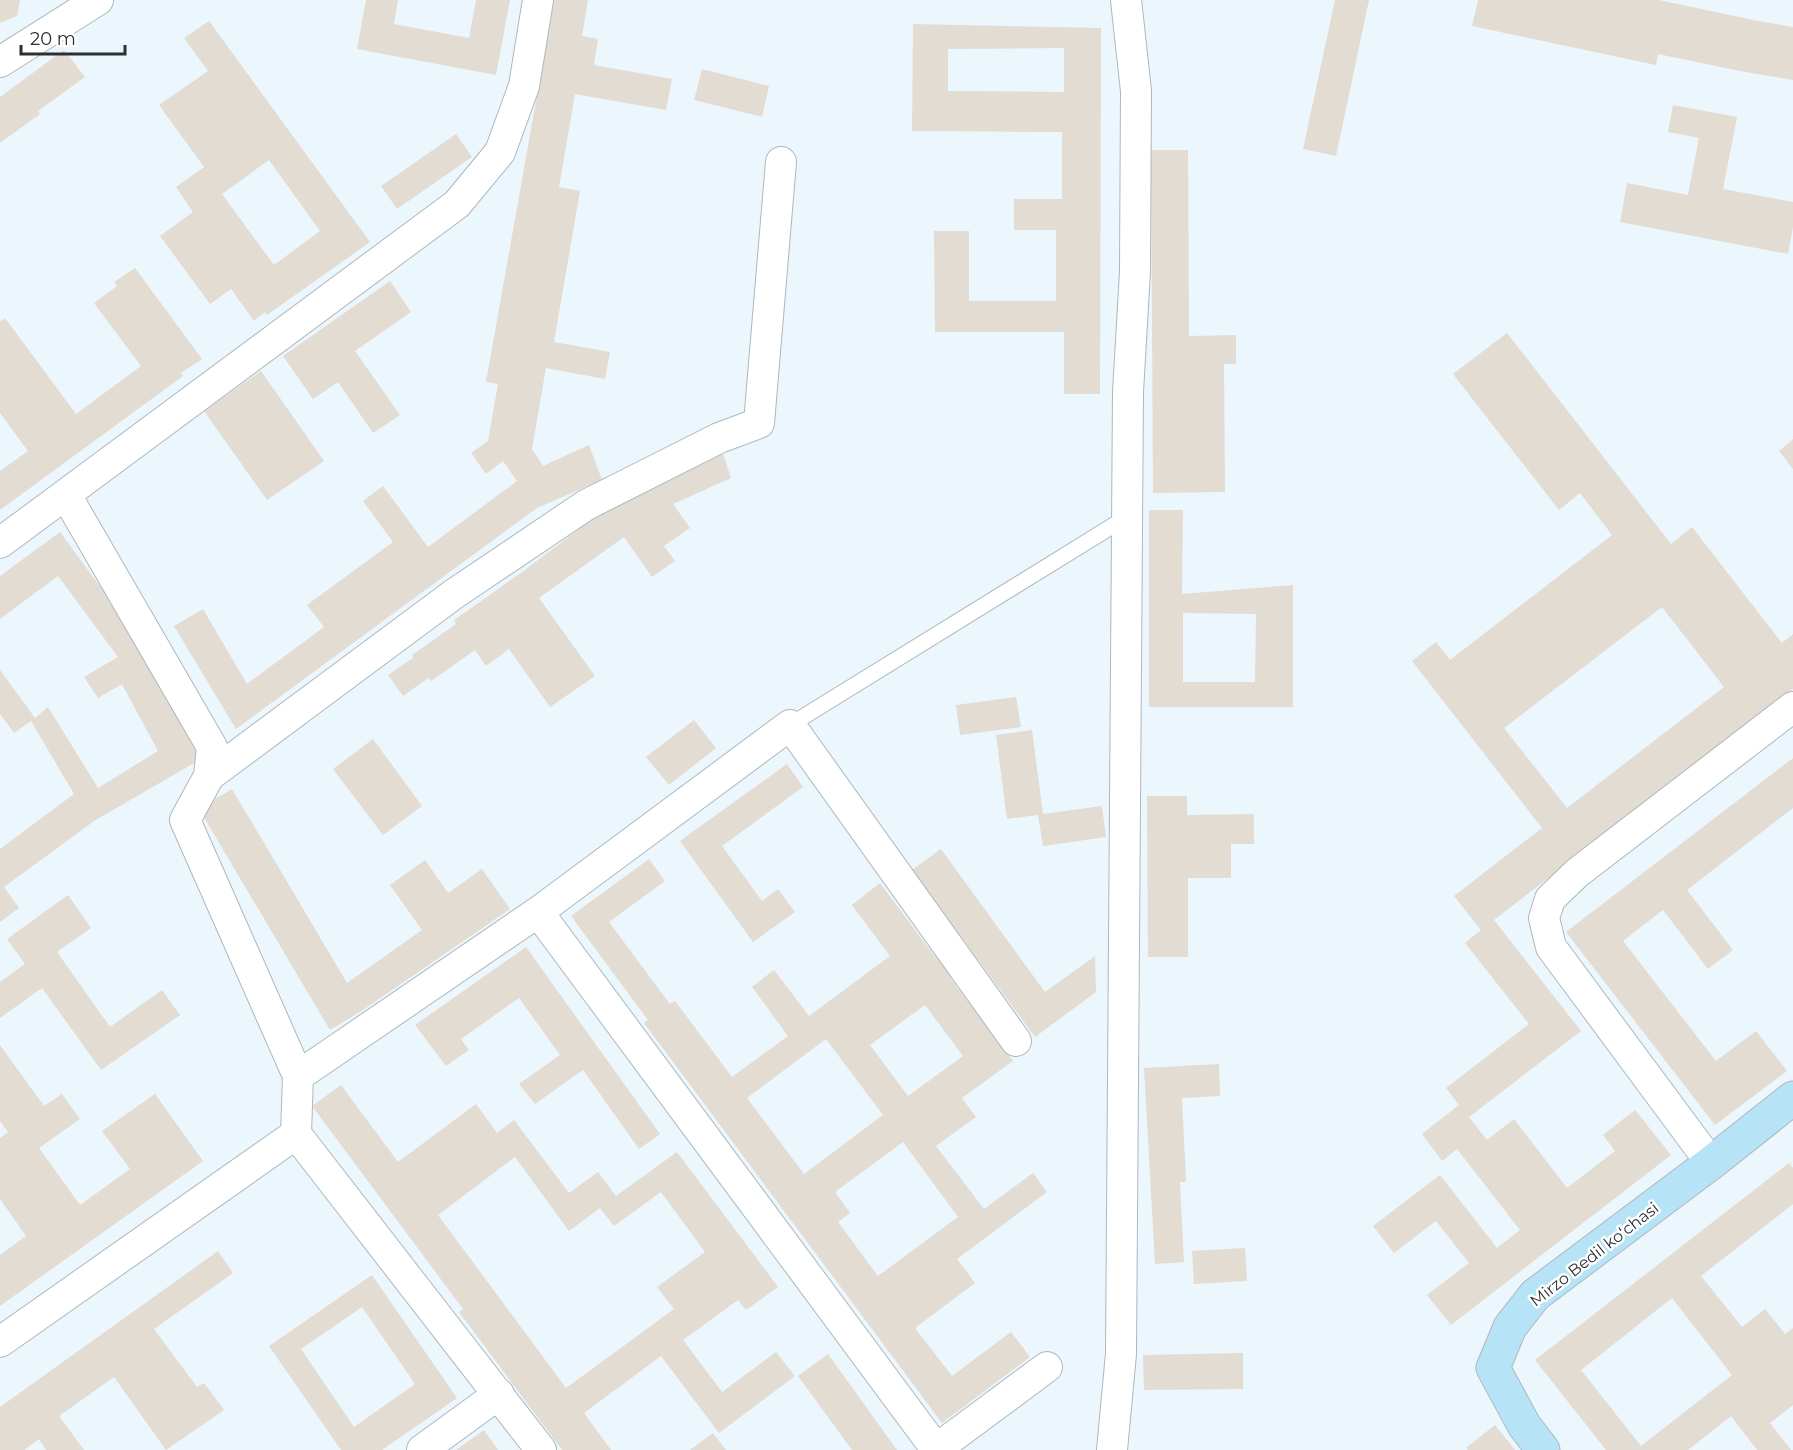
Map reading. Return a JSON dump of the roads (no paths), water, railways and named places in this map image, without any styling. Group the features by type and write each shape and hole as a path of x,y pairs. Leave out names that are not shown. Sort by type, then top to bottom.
{"street":[{"path":"0,62 98,0"},
{"path":"0,543 457,204 500,152 524,86 538,0"},
{"path":"1112,1450 1121,1354 1128,392 1135,272 1136,92 1126,0"},
{"path":"209,776 454,594 586,505 720,438 759,423 781,162"},
{"path":"66,495 212,747 209,776 185,820 298,1076 296,1134 541,1450"},
{"path":"1711,1164 1551,947 1544,918 1550,899 1576,873 1793,707"},
{"path":"298,1076 538,912 790,725 1016,1041"},
{"path":"538,912 935,1449 1047,1367"},
{"name":"Mirzo Bedil koʻchasi","path":"1543,1450 1524,1425 1493,1368 1510,1327 1535,1295 1711,1164 1793,1098"},
{"path":"0,1342 296,1134"},
{"path":"422,1450 499,1394"}],"lane":[{"path":"790,725 1127,517"}]}
